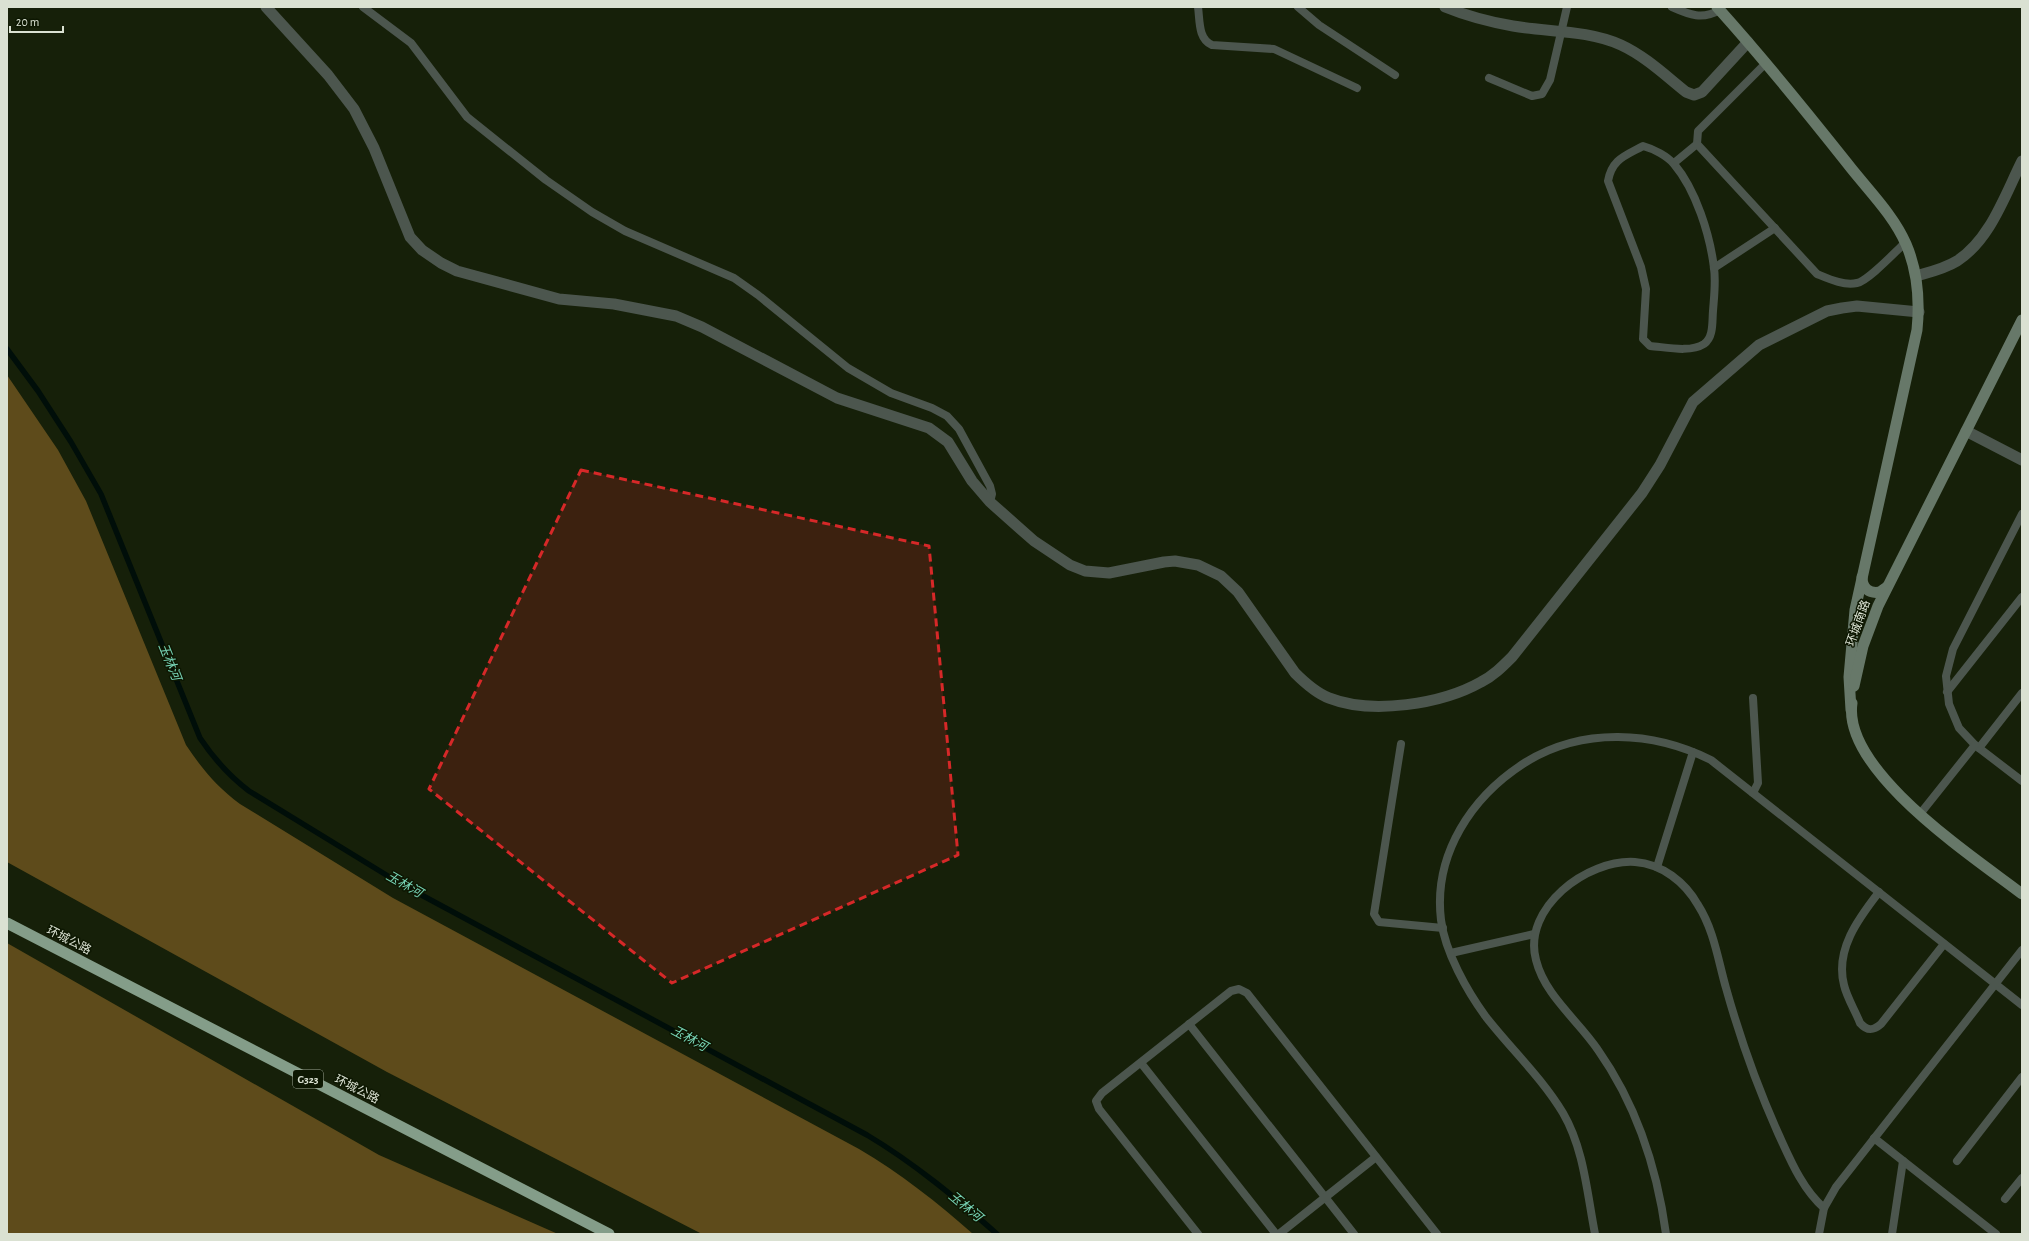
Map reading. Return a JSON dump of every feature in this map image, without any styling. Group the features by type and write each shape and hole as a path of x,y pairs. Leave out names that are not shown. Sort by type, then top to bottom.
{"highway":[{"name":"环城公路","path":"7,923 609,1234"}],"main road":[{"path":"1719,8 1766,62 1887,213 1905,243 1916,276 1919,312 1917,330 1862,577 1851,643 1849,677 1851,710"},
{"name":"环城南路","path":"2021,891 1904,801 1877,769 1856,731 1851,710 1863,646 1887,587 2022,320"},
{"path":"1862,577 1864,586 1871,592 1880,592 1887,587"}],"street":[{"path":"266,7 328,75 350,103 374,148 410,236 422,250 441,263 457,271 559,299 632,306 668,314 694,323 837,398 918,424 939,434 948,442 972,481 990,502 1011,522 1056,558 1086,571 1109,573 1175,561 1198,565 1215,572 1238,592 1295,673 1309,686 1328,698 1338,701 1388,706 1427,701 1446,697 1482,682 1498,671 1512,657 1642,493 1660,465 1693,402 1746,355 1771,338 1827,312 1842,308 1857,306 1919,312"},
{"path":"1445,7 1487,21 1589,36 1622,45 1641,57 1686,92 1694,95 1702,92 1748,42"},
{"path":"1916,276 1937,270 1957,261 1976,245 1990,224 2022,161"},
{"path":"1966,431 2022,460"}],"lane":[{"path":"363,7 411,43 468,117 546,180 592,212 625,231 734,278 758,295 848,368 891,393 932,408 948,416 959,430 990,486 992,494 990,502"},
{"path":"1198,7 1202,37 1206,43 1212,45 1274,49 1357,88"},
{"path":"1298,7 1319,25 1395,75"},
{"path":"1488,78 1532,96 1542,94 1550,80 1567,7"},
{"path":"1672,7 1691,16 1703,17 1719,8"},
{"path":"1674,163 1697,144 1698,131 1766,62"},
{"path":"1697,144 1817,274 1834,281 1857,283 1868,277 1905,243"},
{"path":"1643,146 1653,149 1674,163 1694,197 1709,240 1714,268 1715,292 1711,336 1704,344 1691,349 1650,346 1643,339 1646,289 1641,267 1608,181 1610,170 1618,159 1643,146"},
{"path":"1714,268 1775,228"},
{"path":"2022,514 1953,649 1946,676 1947,692 1953,716 1959,728 1977,746 2022,781"},
{"path":"1947,692 2022,597"},
{"path":"1920,814 2022,693"},
{"path":"1753,698 1758,783 1753,794"},
{"path":"1595,1234 1582,1162 1568,1123 1553,1098 1486,1017 1474,999 1452,953 1443,928 1440,902 1442,884 1451,848 1459,830 1477,803 1512,771 1552,750 1595,738 1636,737 1662,742 1693,752 1710,760 2022,1005"},
{"path":"1401,744 1374,914 1379,922 1443,928"},
{"path":"1657,867 1693,752"},
{"path":"1666,1234 1658,1188 1650,1158 1628,1100 1614,1072 1597,1047 1564,1009 1544,980 1535,958 1534,934 1538,923 1552,902 1569,885 1589,872 1609,864 1628,862 1657,867 1674,877 1688,890 1704,915 1711,932 1746,1052 1766,1104 1785,1149 1802,1180 1811,1195 1824,1208"},
{"path":"1879,892 1864,912 1850,935 1842,961 1844,986 1860,1022 1864,1027 1869,1030 1875,1029 1881,1024 1944,944"},
{"path":"1452,953 1534,934"},
{"path":"1819,1234 1824,1208 1836,1188 2022,950"},
{"path":"1198,1234 1097,1105 1096,1101 1102,1093 1188,1024 1231,991 1239,988 1243,990 1437,1234"},
{"path":"1188,1024 1354,1234"},
{"path":"1141,1063 1276,1234"},
{"path":"1957,1160 2022,1077"},
{"path":"1874,1138 1996,1234"},
{"path":"1279,1234 1376,1157"},
{"path":"1892,1234 1903,1161"},
{"path":"2005,1200 2022,1178"}],"highlighted area":[{"path":"581,470 929,546 958,855 672,983 429,789"}],"shaded area":[{"path":"7,375 58,450 86,501 186,745 204,770 224,791 240,804 393,898 859,1149 918,1189 973,1234 702,1234 387,1072 7,862"},
{"path":"7,943 379,1155 558,1234 7,1234"}],"waterway":[{"name":"玉林河","path":"7,349 38,391 71,442 101,494 200,738 216,760 234,779 249,791 401,884 867,1135 901,1157 934,1182 997,1234"}]}
